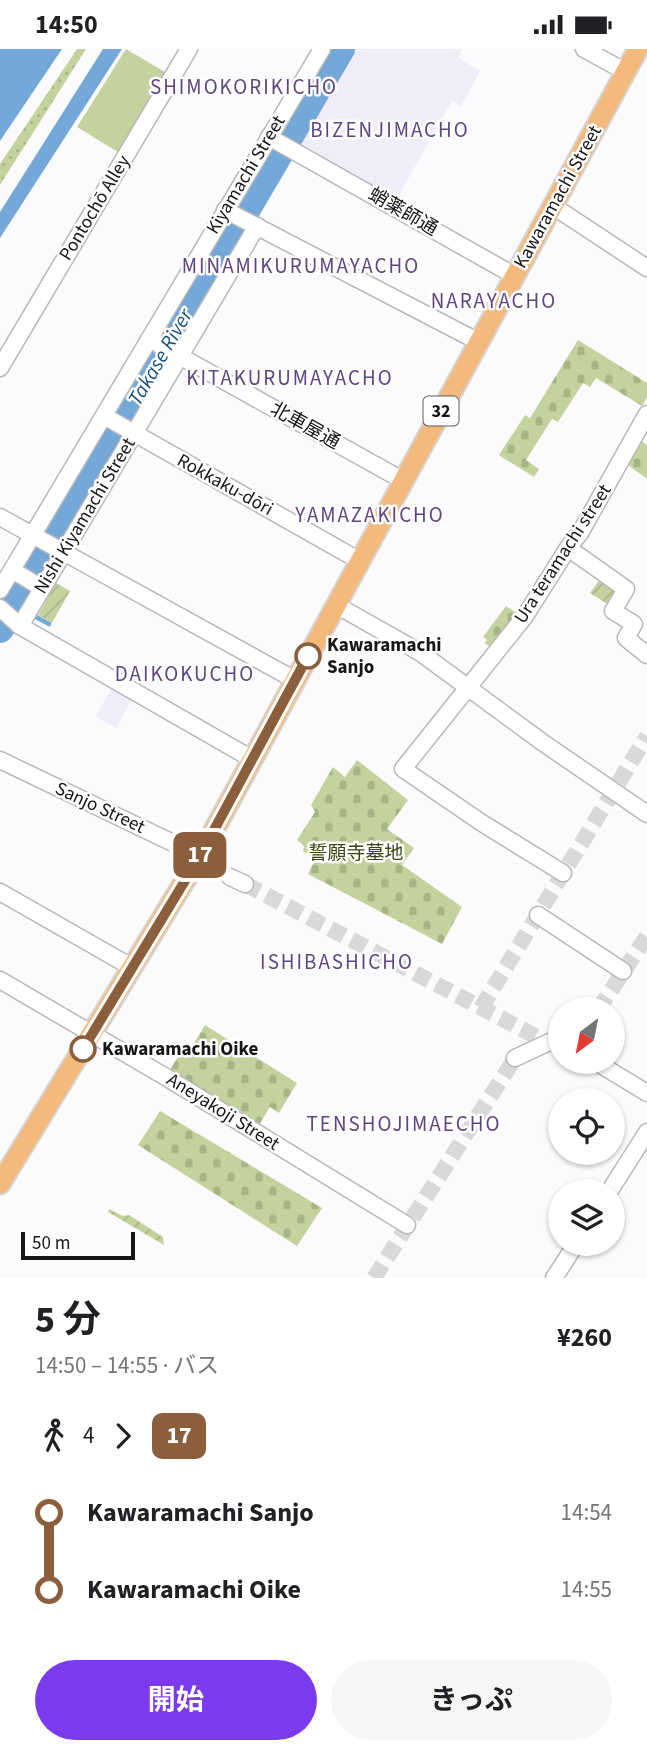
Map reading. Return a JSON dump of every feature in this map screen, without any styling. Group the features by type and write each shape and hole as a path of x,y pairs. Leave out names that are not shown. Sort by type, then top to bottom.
{"main road":[{"name":"Kawaramachi Street","path":"0,1184 6,1161 92,1034 200,856 638,49"}],"street":[{"name":"Pontochō Alley","path":"0,368 189,49"},
{"name":"Kiyamachi Street","path":"0,590 49,544 107,418 164,348 241,218 322,49"},
{"path":"584,49 626,72"},
{"name":"蛸薬師通","path":"279,143 515,276"},
{"path":"553,206 647,268"},
{"path":"241,218 479,342"},
{"name":"Nishi Kiyamachi Street","path":"17,623 38,586 49,544 130,431 164,348 241,218"},
{"name":"北車屋通","path":"164,348 404,481"},
{"name":"Ura teramachi street","path":"563,873 482,823 403,769 525,617 587,521 647,414"},
{"name":"Rokkaku-dōri","path":"107,418 360,561"},
{"path":"0,517 295,680"},
{"path":"568,548 626,589 613,611 634,624 626,638 647,655"},
{"path":"17,572 38,586"},
{"path":"336,605 411,646 541,742 647,814"},
{"path":"1,609 17,623 252,759"},
{"name":"Sanjo Street","path":"0,760 200,856"},
{"path":"0,892 133,968"},
{"path":"538,915 623,971"},
{"name":"Aneyakoji Street","path":"0,980 164,1076 407,1225"},
{"path":"537,1037 548,1038"},
{"path":"515,1058 548,1044"},
{"path":"617,1075 647,1093"},
{"path":"617,1179 647,1132"},
{"path":"554,1278 568,1256"}],"shaded area":[{"path":"348,49 462,49 458,58 480,71 461,106 452,101 395,202 292,141"},
{"path":"112,687 132,699 116,728 96,716"}],"green space":[{"path":"77,49 86,49 0,185 0,164"},
{"path":"126,49 170,75 121,154 77,127"},
{"path":"578,340 647,383 647,397 642,406 596,378 590,387 583,383 558,422 552,419 526,460 539,469 534,477 499,455 525,415 530,418"},
{"path":"641,441 647,445 647,479 628,465"},
{"path":"600,579 618,591 609,605 590,593"},
{"path":"56,583 70,591 52,623 38,615"},
{"path":"506,606 518,614 493,649 485,643 487,640 483,637"},
{"name":"誓願寺墓地","path":"357,760 408,800 387,829 414,848 402,865 462,907 442,944 308,874 316,858 303,851 304,846 297,840 315,812 311,805 333,767 345,777"},
{"path":"205,1025 297,1083 279,1113 270,1107 259,1125 170,1070 179,1055 185,1058"},
{"path":"160,1111 322,1208 297,1246 138,1145"},
{"path":"109,1209 123,1216 129,1215 163,1237 164,1245 108,1212"}],"water":[{"path":"0,49 62,49 0,141"},
{"path":"103,49 122,49 0,238 0,212"}],"waterway":[{"name":"Takase River","path":"0,629 341,49"},
{"path":"36,617 49,624"}],"tunnel":[{"path":"481,1008 647,736"},
{"path":"245,884 537,1037"},
{"path":"607,997 647,936"},
{"path":"374,1278 515,1058"}],"bus line":[{"name":"17","path":"83,1049 200,856 308,656"}],"place":[{"name":"Kawaramachi Sanjo","path":"308,656"},
{"name":"Kawaramachi Oike","path":"83,1049"}],"district":[{"name":"SHIMOKORIKICHO","path":"244,87"},
{"name":"BIZENJIMACHO","path":"390,130"},
{"name":"MINAMIKURUMAYACHO","path":"301,266"},
{"name":"NARAYACHO","path":"494,301"},
{"name":"KITAKURUMAYACHO","path":"290,378"},
{"name":"YAMAZAKICHO","path":"370,515"},
{"name":"DAIKOKUCHO","path":"185,674"},
{"name":"ISHIBASHICHO","path":"337,962"},
{"name":"TENSHOJIMAECHO","path":"404,1124"}]}
